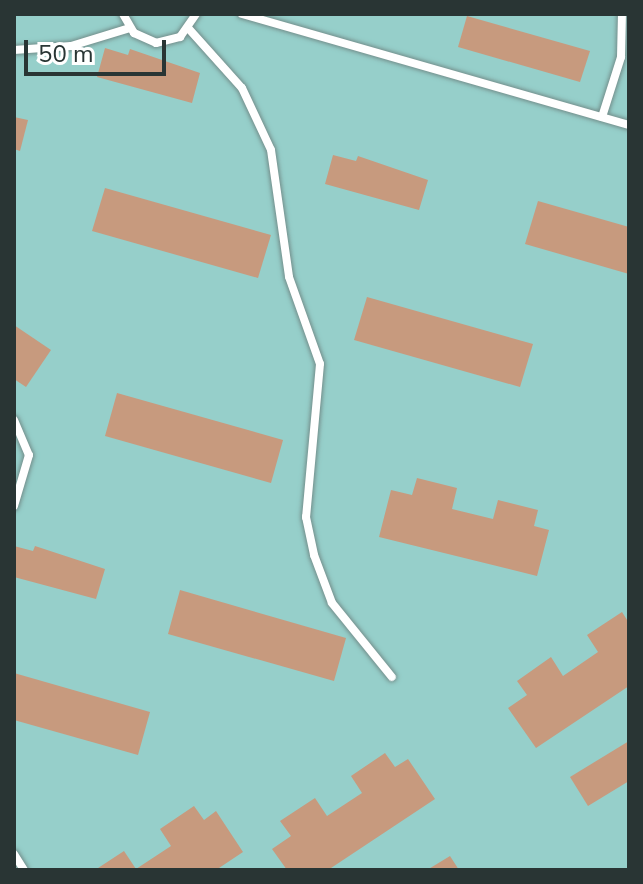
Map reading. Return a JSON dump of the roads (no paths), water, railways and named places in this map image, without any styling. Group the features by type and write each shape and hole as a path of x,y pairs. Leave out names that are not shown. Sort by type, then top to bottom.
{"lane":[{"path":"123,14 130,28 156,43 180,37 189,29 196,14"},
{"path":"242,14 629,125"},
{"path":"602,117 621,57 622,14"},
{"path":"14,50 71,46 130,28"},
{"path":"189,29 242,88 271,150 289,277 320,364 306,517 314,555 332,603 392,677"},
{"path":"14,420 29,455 14,506"},
{"path":"14,854 24,870"}]}
